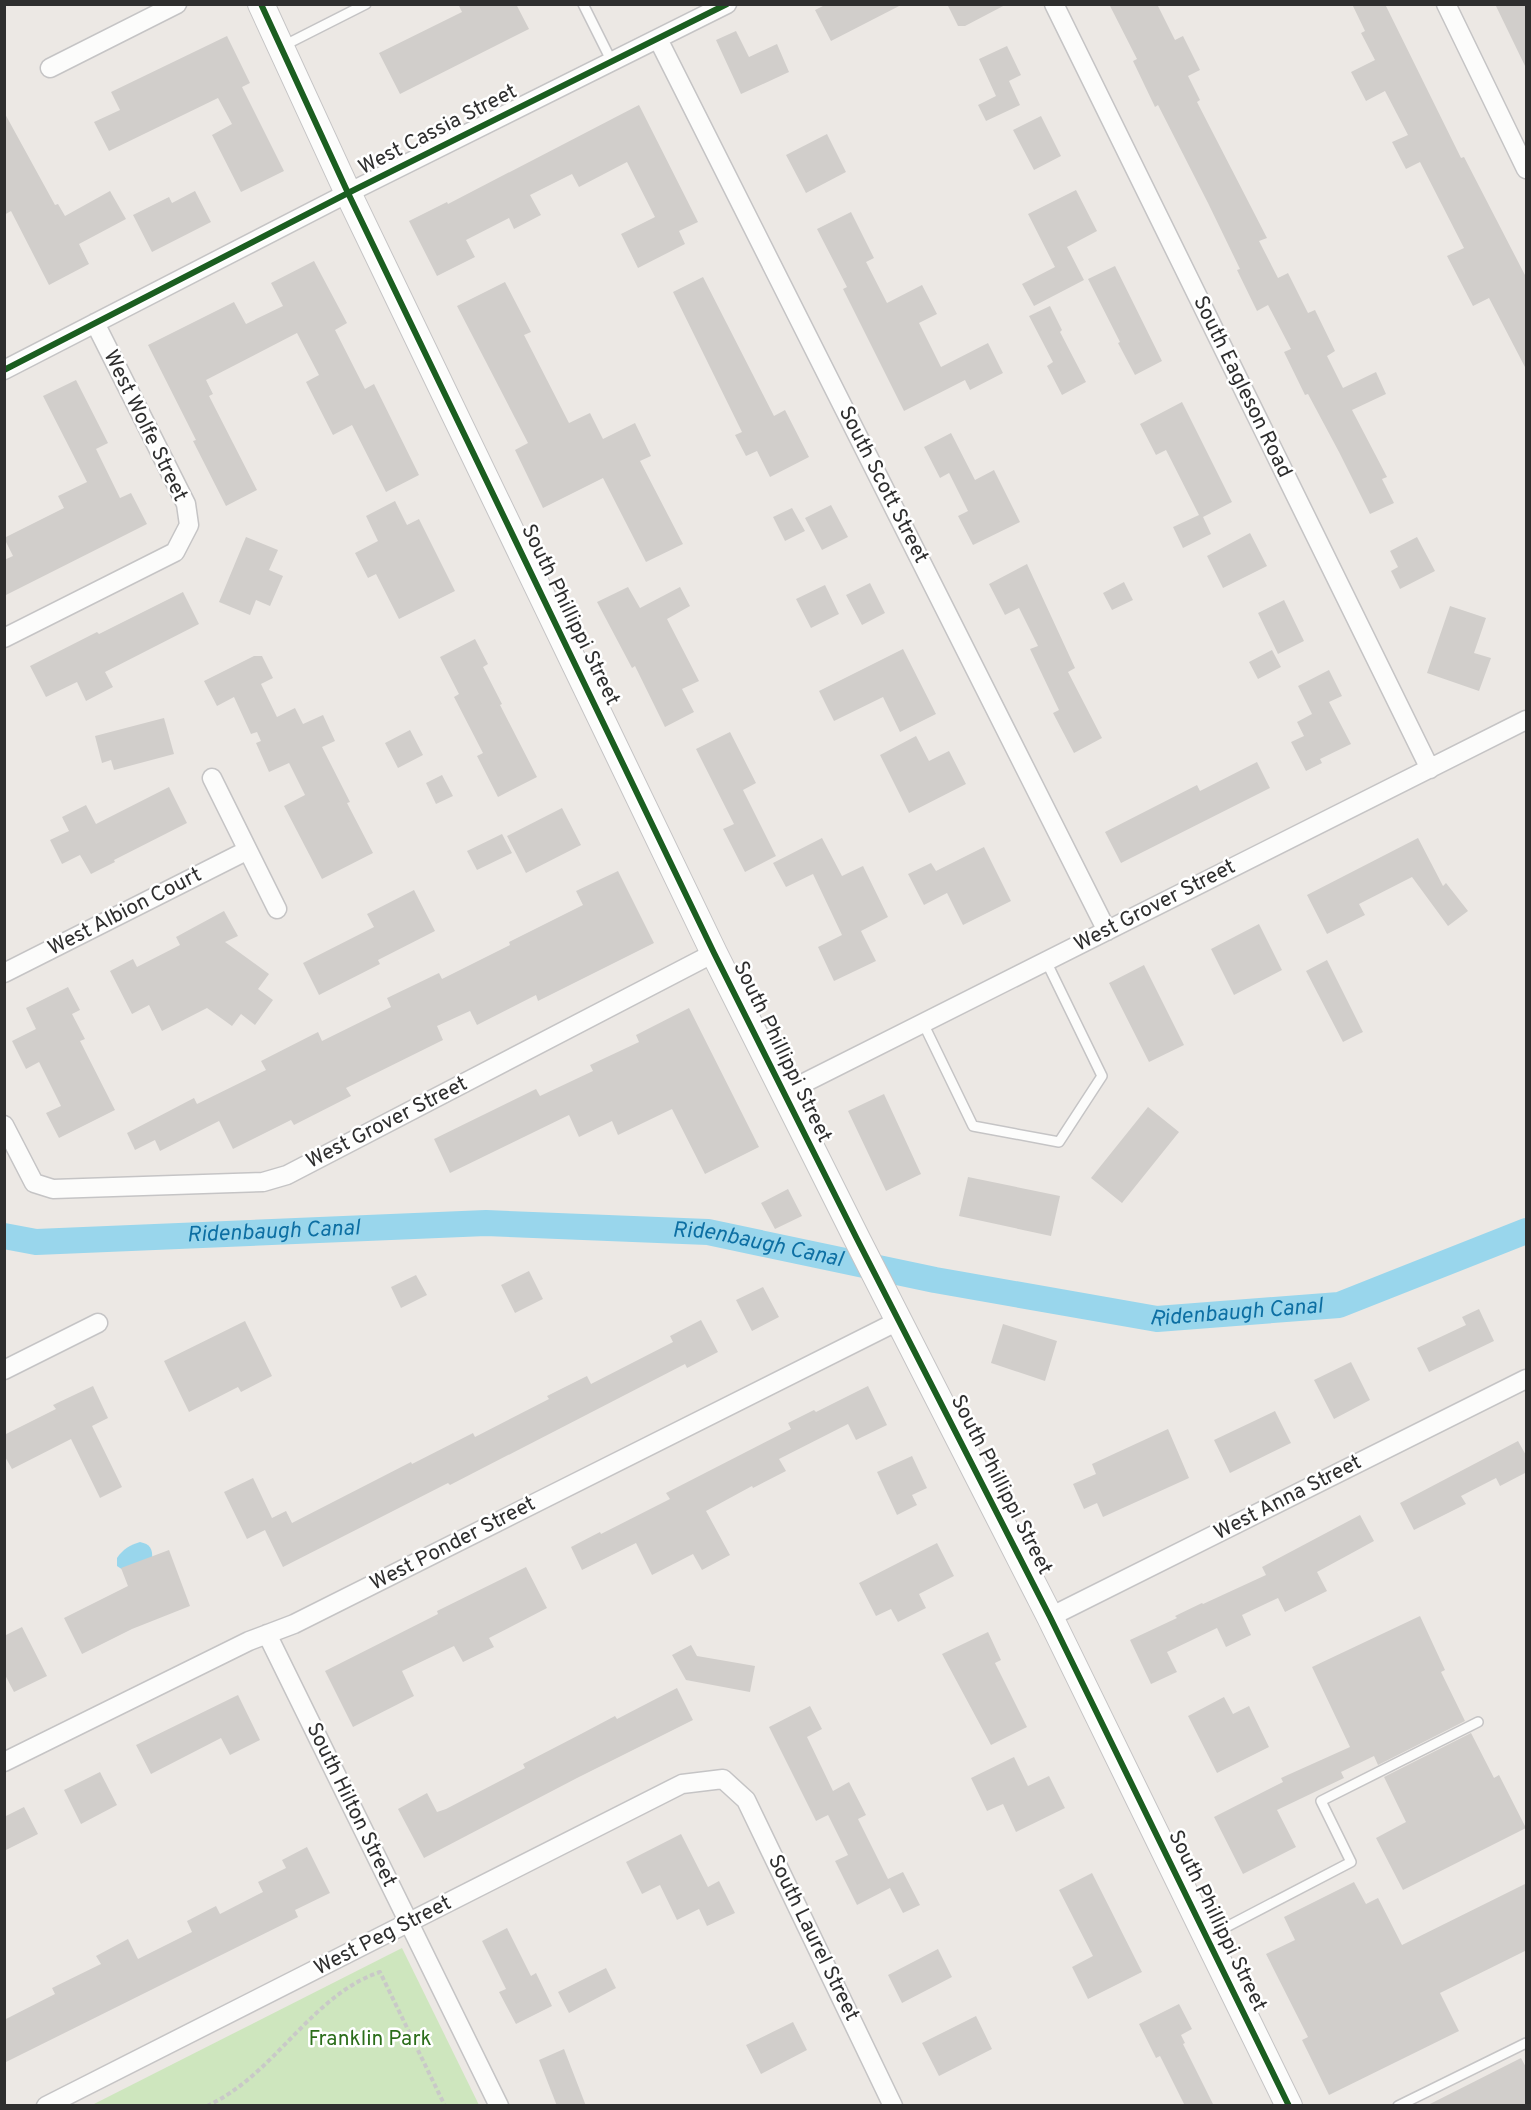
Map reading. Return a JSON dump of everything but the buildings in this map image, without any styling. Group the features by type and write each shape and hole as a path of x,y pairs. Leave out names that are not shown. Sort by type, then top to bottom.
{"street":[{"path":"50,68 177,4"},
{"name":"South Phillippi Street","path":"261,4 348,194 714,953 898,1321 1050,1617 1289,2106"},
{"name":"West Cassia Street","path":"4,370 727,4"},
{"name":"South Eagleson Road","path":"1054,4 1430,768"},
{"path":"1446,4 1527,169"},
{"name":"South Scott Street","path":"658,39 1107,931"},
{"name":"West Wolfe Street","path":"4,638 175,552 189,525 186,504 95,323"},
{"name":"West Grover Street","path":"784,1093 1527,720"},
{"path":"212,778 246,851 277,909"},
{"name":"West Albion Court","path":"4,973 246,851"},
{"name":"West Grover Street","path":"4,1125 34,1183 53,1189 262,1182 287,1175 714,953"},
{"name":"West Ponder Street","path":"4,1762 249,1641 294,1624 898,1321"},
{"path":"4,1370 98,1323"},
{"name":"West Anna Street","path":"1050,1617 1527,1379"},
{"name":"South Hilton Street","path":"267,1634 499,2106"},
{"name":"West Peg Street","path":"46,2106 682,1784 723,1779"},
{"name":"South Laurel Street","path":"723,1779 746,1800 893,2106"}],"lane":[{"path":"281,47 366,4"},
{"path":"583,4 612,62"},
{"path":"923,1023 973,1126 1059,1142 1102,1076 1046,961"},
{"path":"1206,1937 1351,1862 1321,1801 1478,1722"},
{"path":"1398,2106 1527,2043"}],"path":[{"path":"207,2106 231,2094 247,2082 327,2004 362,1980 380,1972 446,2106"}],"green space":[{"name":"Franklin Park","path":"402,1948 479,2105 92,2105"}],"water":[{"path":"140,1542 150,1548 152,1559 123,1570 117,1566 117,1558 122,1552"}],"waterway":[{"name":"Ridenbaugh Canal","path":"4,1236 36,1242 486,1223 708,1232 935,1280 1157,1319 1339,1305 1526,1231"}],"cycle path":[{"path":"261,4 348,193 714,953 1050,1617 1289,2106"},
{"path":"4,370 348,193 727,4"}]}
